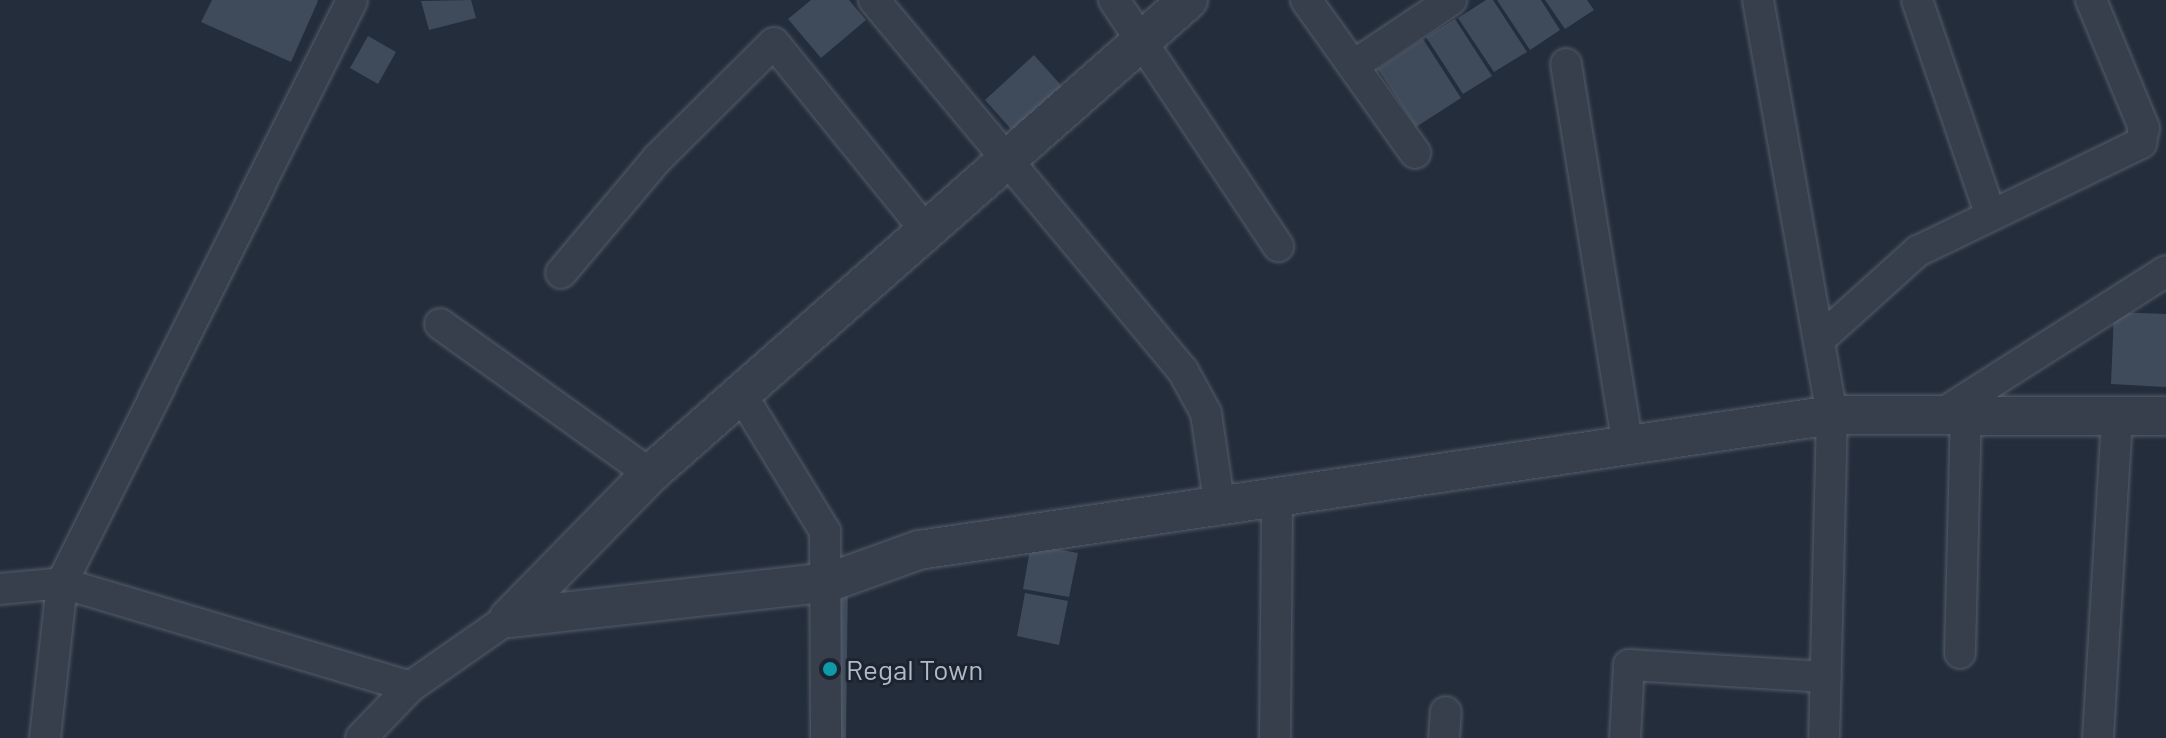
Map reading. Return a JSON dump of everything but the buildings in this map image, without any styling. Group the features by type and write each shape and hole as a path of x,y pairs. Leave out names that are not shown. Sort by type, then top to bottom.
{"street":[{"path":"45,738 62,583 352,0"},
{"path":"874,0 1005,164 1197,393 1219,502"},
{"path":"1114,0 1146,38 1278,246"},
{"path":"361,738 410,687 509,618 650,474 1188,0"},
{"path":"1306,0 1415,153"},
{"path":"1354,65 1451,0"},
{"path":"1917,0 1990,213"},
{"path":"1819,340 1905,260 1990,213 2145,136 2091,0"},
{"path":"1768,5 1832,415 1824,738"},
{"path":"561,273 658,158 774,43 927,232"},
{"path":"1566,64 1628,446"},
{"path":"1956,412 2166,271"},
{"path":"440,324 650,474"},
{"path":"741,394 825,531 830,582 826,738"},
{"path":"1956,412 1960,653"},
{"path":"509,618 830,582 919,550 1277,493 1832,415 1956,412 2166,416"},
{"path":"2098,738 2117,416"},
{"path":"1275,738 1277,493"},
{"path":"0,589 62,583 410,687"},
{"path":"1625,738 1629,665 1826,677"}],"place":[{"name":"Regal Town","path":"830,669"}]}
